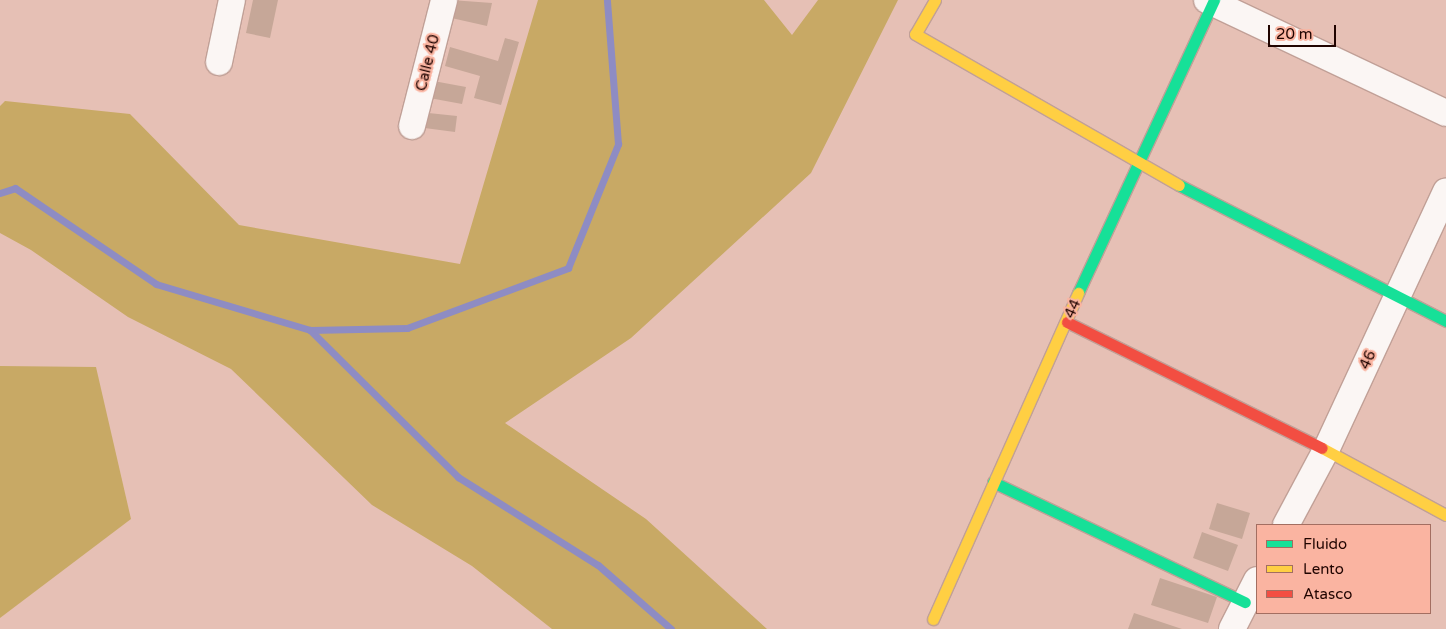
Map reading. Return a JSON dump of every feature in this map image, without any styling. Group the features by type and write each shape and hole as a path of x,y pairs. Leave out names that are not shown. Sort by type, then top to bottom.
{"street":[{"path":"219,62 232,0"},
{"name":"Calle 40","path":"412,126 444,0"},
{"path":"935,0 915,34 1136,163 1446,322"},
{"path":"1211,1 1446,113"},
{"name":"44","path":"933,619 993,482 1068,322 1136,163 1211,1"},
{"name":"46","path":"1287,524 1326,450 1446,192"},
{"path":"1068,322 1326,450 1446,514"},
{"path":"993,482 1251,591 1232,629"}],"shaded area":[{"path":"538,0 764,0 792,35 818,0 898,0 811,173 631,338 505,423 646,519 767,629 552,629 472,566 372,505 231,369 128,317 31,250 0,233 0,106 5,101 130,114 239,225 460,264"},
{"path":"0,366 96,367 131,519 0,618"}],"building":[{"path":"253,0 278,0 270,38 246,33"},
{"path":"451,0 492,3 487,26 447,17"},
{"path":"505,38 519,42 501,105 474,98 480,76 445,66 450,47 498,61"},
{"path":"428,80 466,87 462,104 424,97"},
{"path":"419,112 457,116 455,132 417,127"},
{"path":"1217,503 1250,513 1242,539 1209,529"},
{"path":"1202,532 1238,545 1228,571 1193,558"},
{"path":"1160,578 1217,597 1208,623 1151,605"},
{"path":"1134,613 1182,629 1128,629"}],"waterway":[{"path":"0,193 15,188 156,284 310,330 407,328 568,268 618,144 607,0"},
{"path":"310,330 458,477 598,565 671,629"}],"traffic: fast":[{"path":"1078,293 1214,0"},
{"path":"1179,185 1446,321"},
{"path":"993,482 1245,602"}],"traffic: slow":[{"path":"935,0 915,34 1179,185"},
{"path":"933,619 1078,293"},
{"path":"1322,448 1446,515"}],"traffic: jam":[{"path":"1067,322 1322,448"}]}
